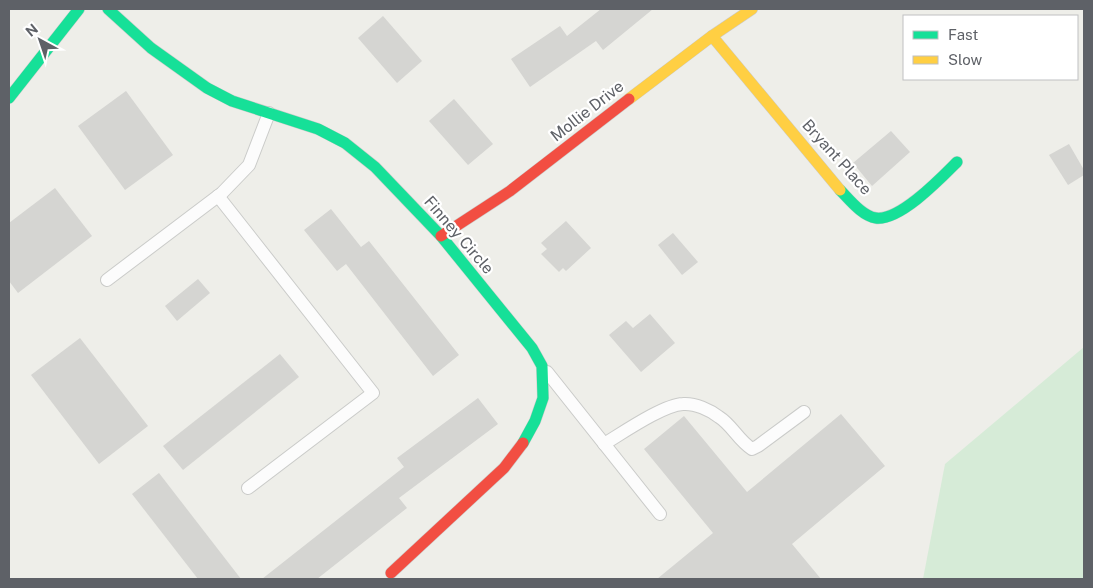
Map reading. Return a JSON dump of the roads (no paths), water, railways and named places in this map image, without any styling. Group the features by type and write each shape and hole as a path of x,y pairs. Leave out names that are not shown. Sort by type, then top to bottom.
{"street":[{"path":"9,98 79,9"},
{"name":"Finney Circle","path":"108,9 151,48 207,88 232,101 318,129 345,142 376,167 441,236 532,348 542,366 543,398 535,421 522,446 504,468 391,574"},
{"name":"Mollie Drive","path":"441,236 510,191 712,36 752,9"},
{"name":"Bryant Place","path":"712,36 841,191 865,212 878,218 892,217 932,187 957,162"}],"lane":[{"path":"107,280 218,196 249,165 269,113"},
{"path":"218,196 373,393 248,488"},
{"path":"542,366 660,514"},
{"path":"604,444 665,409 684,404 702,407 720,417 744,444 752,449 804,412"}]}
